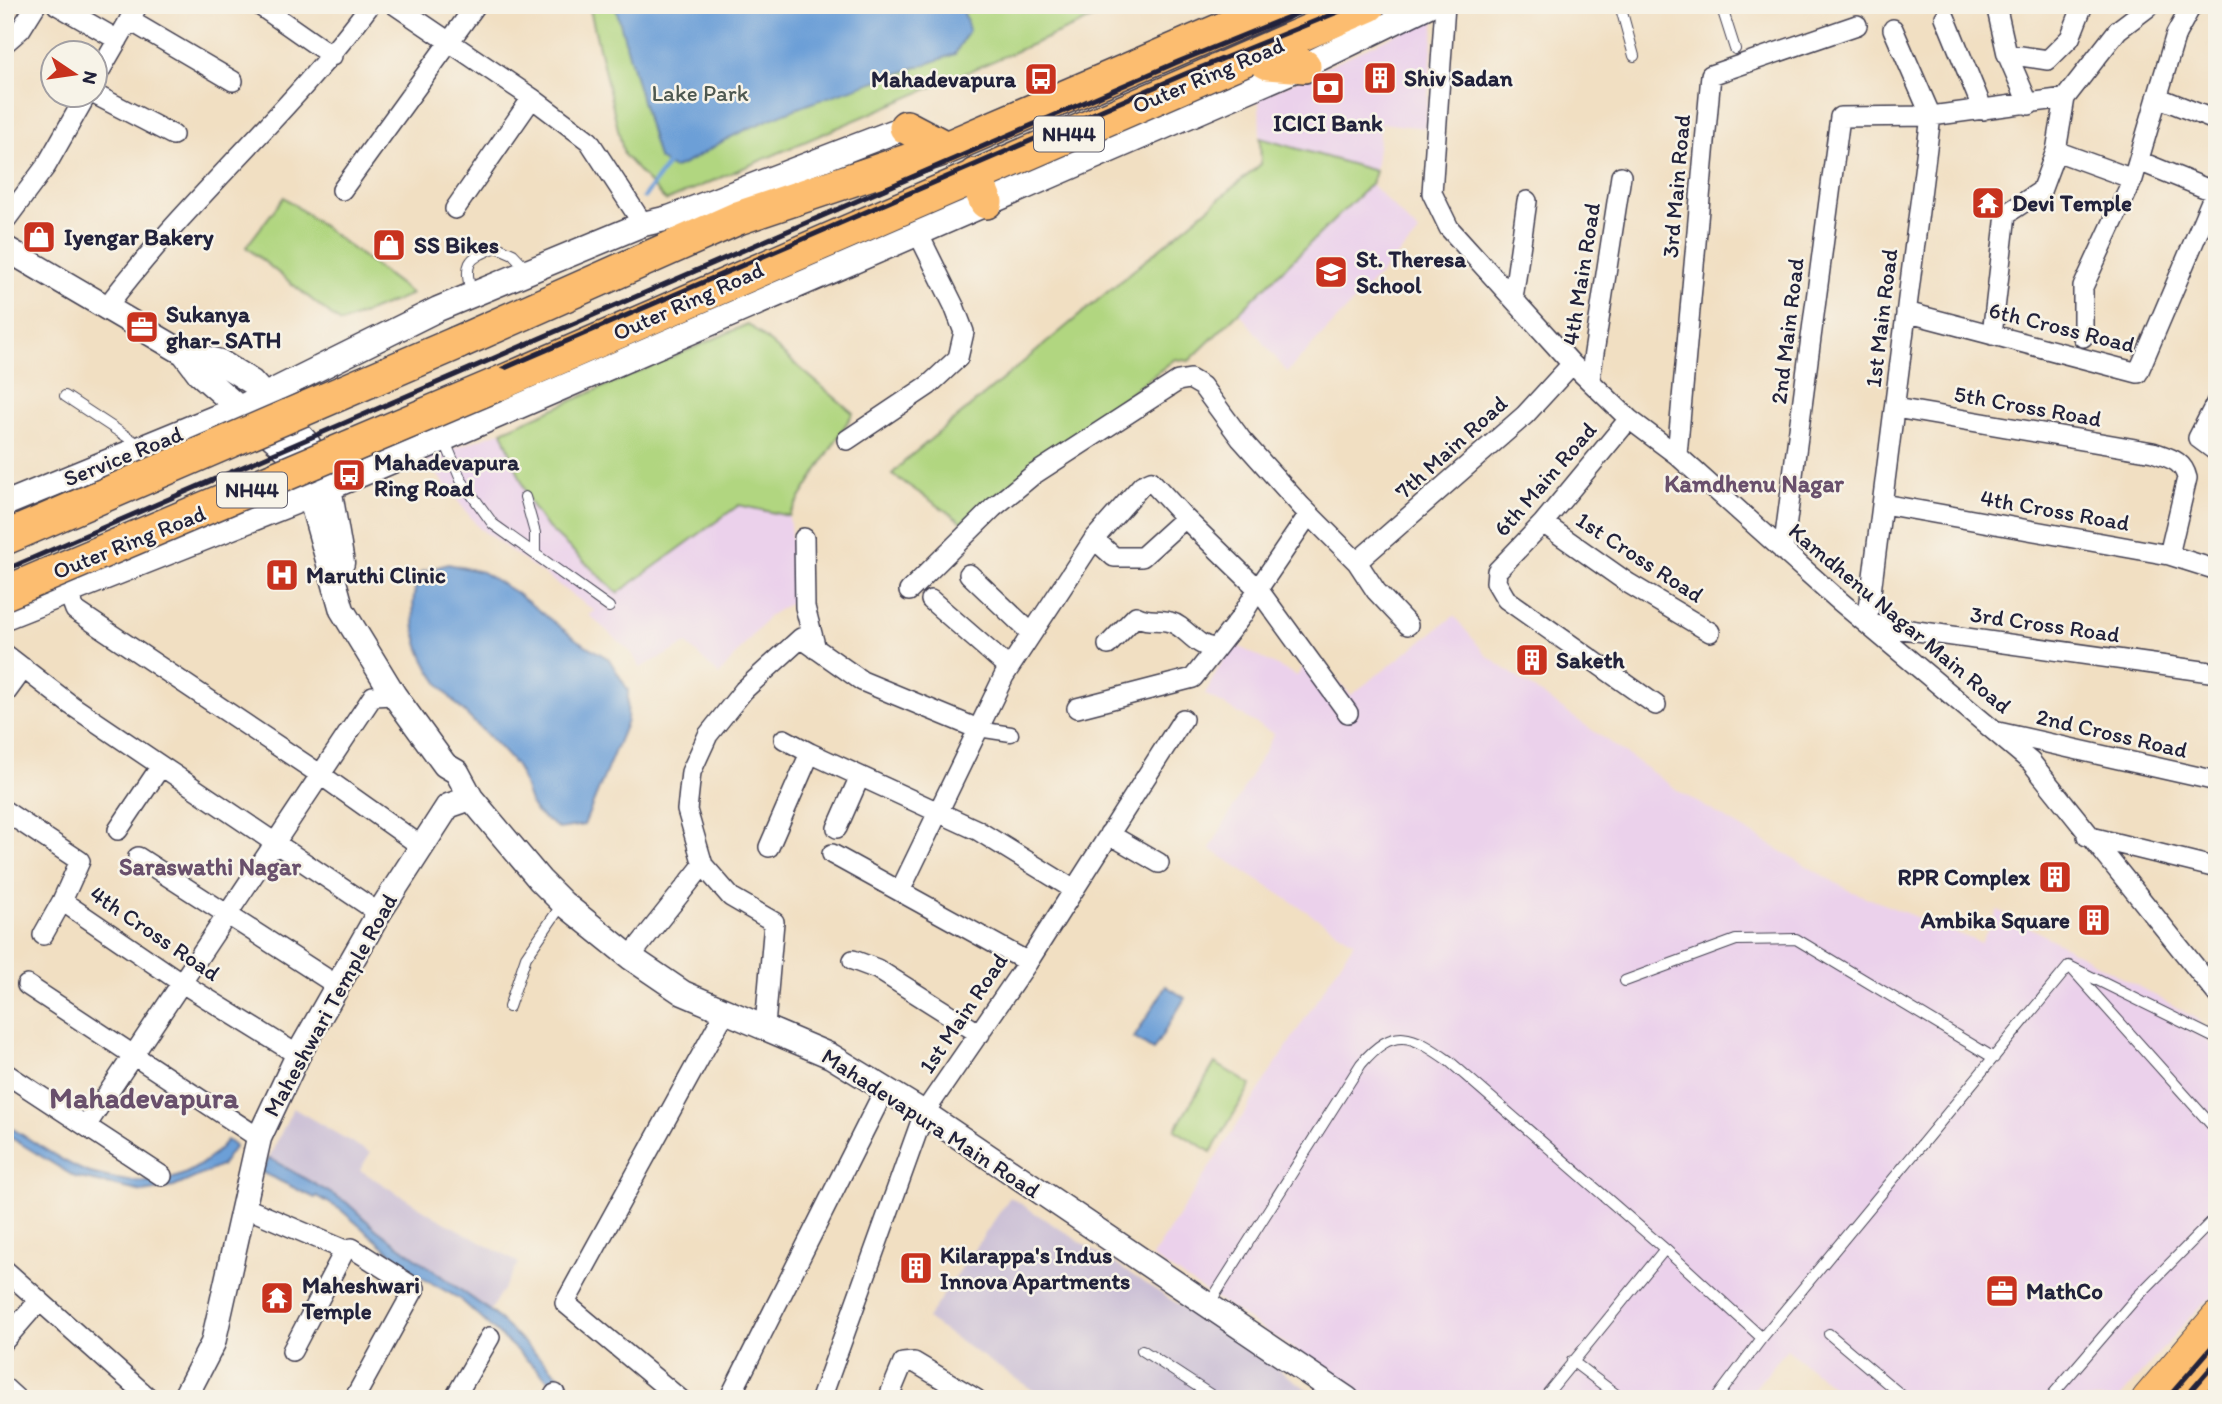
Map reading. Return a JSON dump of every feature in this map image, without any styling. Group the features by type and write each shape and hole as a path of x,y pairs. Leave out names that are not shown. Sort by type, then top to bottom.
{"highway":[{"name":"Outer Ring Road","path":"5,538 457,343 738,218 946,148 1279,5"},
{"name":"Outer Ring Road","path":"5,593 498,384 981,189 1254,55 1369,5"},
{"path":"1254,55 1268,63 1304,66"},
{"path":"906,127 946,148"}],"main road":[{"path":"2148,1399 2217,1318"},
{"path":"2178,1399 2217,1353"}],"street":[{"path":"5,43 21,29 36,5"},
{"path":"57,5 118,40"},
{"path":"259,5 332,56"},
{"path":"105,309 136,267 332,56 370,5"},
{"path":"395,5 531,97 589,142 643,224"},
{"path":"342,190 476,5"},
{"path":"5,617 320,492 918,233 981,189 1304,66 1429,5"},
{"name":"Kamdhenu Nagar Main Road","path":"1445,5 1432,193 1449,228 1572,364 1629,419 1677,455 1867,624 2031,762 2087,836 2217,994"},
{"path":"1996,5 2007,54 2029,105"},
{"path":"2007,54 2048,60 2070,37 2083,5"},
{"path":"1992,335 2006,214 2041,191 2056,151 2065,98 2118,30 2151,5"},
{"path":"2083,337 2083,287 2136,170 2176,34 2192,5"},
{"path":"108,57 133,13 233,81"},
{"path":"1945,17 1983,110"},
{"name":"3rd Main Road","path":"1677,455 1711,75 1857,25"},
{"path":"1893,29 1931,116 2029,105 2065,98"},
{"path":"455,209 531,97"},
{"path":"2157,97 2217,121"},
{"path":"108,101 173,135"},
{"path":"5,221 46,166 79,108"},
{"name":"2nd Main Road","path":"1783,551 1840,117 1931,116"},
{"name":"1st Main Road","path":"1867,624 1931,116"},
{"name":"Service Road","path":"5,504 241,407 471,296 529,271 643,224 668,218 906,127"},
{"path":"2056,151 2216,192"},
{"name":"4th Main Road","path":"1590,379 1621,176"},
{"name":"6th Cross Road","path":"1906,312 2138,373 2216,192"},
{"path":"1513,299 1527,201"},
{"path":"847,440 929,385 958,358 964,332 918,233"},
{"path":"7,253 184,353 220,362 252,382 308,444 350,598 453,750 457,772"},
{"path":"184,353 200,373 289,452 320,492"},
{"name":"7th Main Road","path":"1357,562 1525,415 1572,364"},
{"path":"909,591 993,508 1033,475 1178,381 1190,379 1202,386 1241,439 1308,514 1357,562 1376,591 1408,625"},
{"path":"2217,401 2198,438 2217,452"},
{"name":"5th Cross Road","path":"1895,408 2153,452 2178,461 2185,469 2187,478 2169,555"},
{"name":"6th Main Road","path":"1629,419 1543,523 1497,571 1496,582 1506,599 1656,705"},
{"path":"900,891 1009,668 1094,539 1142,485 1151,481 1258,589 1349,713"},
{"name":"Mahadevapura Main Road","path":"320,492 336,599 394,695 445,765 457,772 471,798 563,904 630,957 683,993 831,1056 924,1113 1337,1396"},
{"name":"4th Cross Road","path":"1883,504 2169,555 2217,570"},
{"path":"1077,708 1193,678 1241,617 1308,514"},
{"path":"1094,539 1114,557 1142,557 1185,518"},
{"name":"1st Cross Road","path":"1543,523 1629,583 1710,632"},
{"path":"804,538 804,607 816,649"},
{"path":"970,574 1031,633"},
{"path":"68,591 75,610 321,775 421,846"},
{"path":"931,600 1009,668"},
{"path":"1108,645 1136,616 1150,622 1172,622 1205,647 1214,648"},
{"name":"3rd Cross Road","path":"1867,624 2217,673"},
{"path":"765,1026 774,922 731,897 703,864 687,810 691,772 708,735 744,690 801,638 862,681 978,729 1011,734"},
{"path":"5,654 161,766 379,913"},
{"path":"5,694 23,668"},
{"path":"86,1126 373,696 394,695"},
{"name":"1st Main Road","path":"821,1399 924,1113 981,1034 1183,719"},
{"name":"2nd Cross Road","path":"1997,732 2217,781"},
{"path":"784,739 977,830 1073,889"},
{"path":"769,847 810,753"},
{"path":"118,830 161,766"},
{"path":"837,828 860,776"},
{"name":"Maheshwari Temple Road","path":"184,1399 213,1343 259,1138 298,1055 379,913 421,846 448,806 471,798"},
{"name":"4th Cross Road","path":"5,811 80,861 62,901 182,983 298,1055"},
{"path":"1109,834 1159,863"},
{"path":"2087,836 2217,869"},
{"path":"832,854 1028,962"},
{"path":"138,857 338,986"},
{"path":"630,957 703,864"},
{"path":"43,935 62,901"},
{"path":"853,960 877,968 981,1034"},
{"path":"27,985 259,1138"},
{"path":"680,1399 565,1303 725,1012"},
{"path":"5,1073 162,1175"},
{"path":"729,1399 885,1089"},
{"path":"244,1207 345,1250 352,1248 415,1288 354,1399"},
{"path":"292,1351 345,1250"},
{"path":"5,1270 150,1399"},
{"path":"5,1340 39,1301"},
{"path":"454,1399 490,1337"},
{"path":"888,1399 904,1363 915,1362 976,1399"},
{"path":"5,1388 17,1399"}],"lane":[{"path":"1620,5 1634,56"},
{"path":"1721,5 1735,49"},
{"path":"471,296 466,269 470,259 480,254 497,247 513,254 529,271"},
{"path":"65,396 144,448"},
{"path":"438,441 461,480 493,524 609,607"},
{"path":"525,497 535,533 535,554"},
{"path":"509,1007 526,957 563,904"},
{"path":"1625,981 1736,940 1796,939 1994,1058"},
{"path":"2069,966 2217,1039"},
{"path":"1716,1399 1762,1338 2069,966"},
{"path":"2069,966 2217,1131"},
{"path":"1208,1306 1362,1064 1378,1044 1401,1037 1417,1039 1449,1061 1665,1249 1762,1338"},
{"path":"2049,1399 2136,1298 2217,1216"},
{"path":"1543,1399 1665,1249"},
{"path":"1829,1335 1906,1399"},
{"path":"1142,1350 1217,1399"},
{"path":"1573,1361 1622,1399"}],"shaded area":[{"path":"1435,16 1425,128 1381,123 1375,171 1260,138 1259,98"},
{"name":"St. Theresa School","path":"1371,184 1419,233 1287,372 1239,312"},
{"path":"502,431 530,503 545,525 618,592 739,505 789,516 797,599 769,616 719,675 687,644 640,668 632,653 589,615 595,611 479,528 425,459"},
{"path":"1454,616 1487,656 1680,792 1848,890 1981,943 1998,910 2198,1019 2217,1055 2217,1296 2198,1308 2119,1399 1847,1399 1787,1349 1746,1399 1360,1399 1313,1362 1152,1257 1354,942 1210,849 1274,734 1205,694 1232,643 1297,676 1311,655 1351,695"},
{"path":"293,1108 370,1153 360,1170 437,1218 519,1263 490,1311 377,1230 346,1202 269,1158"},
{"path":"1010,1197 1322,1399 1046,1399 927,1319"}],"green space":[{"name":"Lake Park","path":"589,5 1124,5 666,201 624,155"},
{"path":"1260,138 1375,171 1371,184 1189,361 1175,359 962,522 892,474 1261,164"},
{"path":"284,197 412,294 341,323 246,247"},
{"path":"748,324 853,413 789,516 739,505 618,593 545,525 530,503 502,431"},
{"path":"1215,1063 1251,1085 1211,1152 1175,1130"}],"water":[{"name":"Lake Park","path":"615,5 962,5 969,30 955,54 782,114 672,168 658,158"},
{"path":"448,564 482,572 515,592 577,640 609,659 628,690 627,721 584,825 559,829 536,813 515,765 455,703 430,670 415,630 414,593 421,572"},
{"path":"1166,986 1185,998 1153,1050 1134,1038"},
{"path":"5,1124 84,1171 133,1181 149,1182 177,1177 203,1163 227,1140 235,1146 221,1166 174,1187 143,1192 75,1177 5,1134"},
{"path":"269,1158 346,1202 377,1230 490,1311 584,1399 570,1399 460,1299 417,1275 341,1210 317,1196 315,1198 261,1172"}],"waterway":[{"path":"644,197 669,162"}],"railway":[{"path":"5,570 1180,61 1318,5"},
{"path":"5,584 1185,74 1355,5"},
{"path":"2167,1399 2217,1341"},
{"path":"2184,1399 2217,1361"}],"place":[{"name":"Shiv Sadan","path":"1380,78"},
{"name":"Mahadevapura","path":"1041,79"},
{"name":"ICICI Bank","path":"1328,88"},
{"name":"Devi Temple","path":"1988,203"},
{"name":"Iyengar Bakery","path":"39,237"},
{"name":"SS Bikes","path":"389,245"},
{"name":"St. Theresa School","path":"1331,272"},
{"name":"Sukanya ghar- SATH","path":"142,327"},
{"name":"Mahadevapura Ring Road","path":"349,475"},
{"name":"Maruthi Clinic","path":"282,575"},
{"name":"Saketh","path":"1532,660"},
{"name":"RPR Complex","path":"2055,877"},
{"name":"Ambika Square","path":"2094,920"},
{"name":"Kilarappa's Indus Innova Apartments","path":"916,1268"},
{"name":"MathCo","path":"2002,1291"},
{"name":"Maheshwari Temple","path":"277,1298"}],"district":[{"name":"Kamdhenu Nagar","path":"1754,484"},
{"name":"Saraswathi Nagar","path":"210,867"},
{"name":"Mahadevapura","path":"144,1098"}]}
